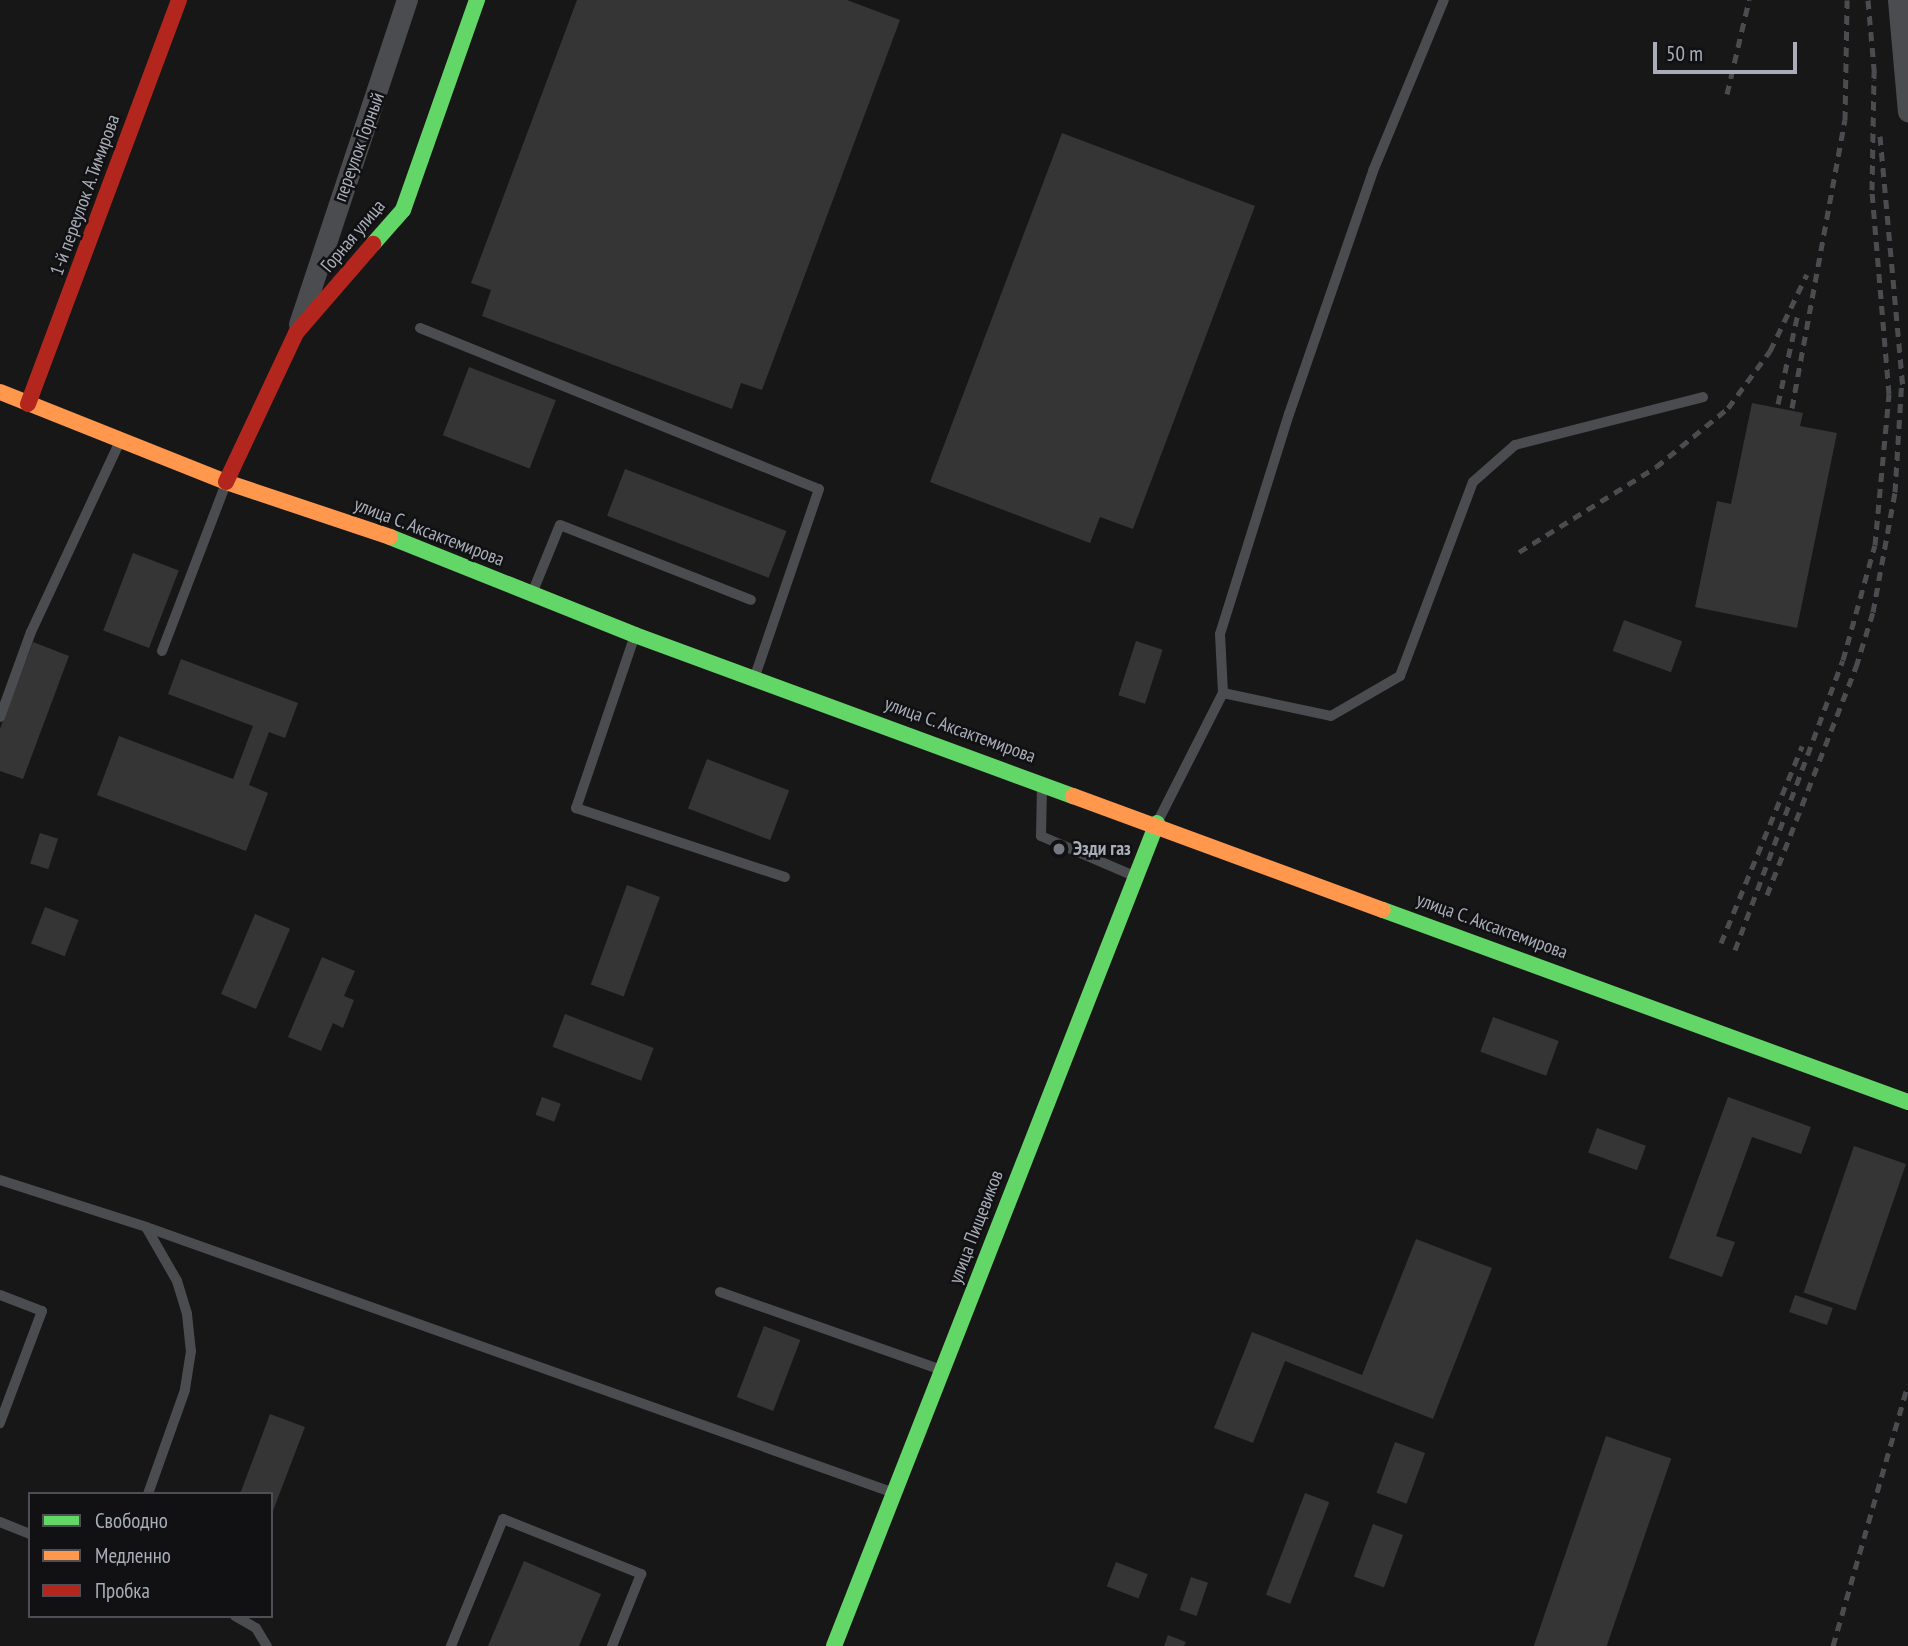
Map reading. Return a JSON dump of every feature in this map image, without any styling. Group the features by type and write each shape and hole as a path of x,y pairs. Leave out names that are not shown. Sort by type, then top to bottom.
{"street":[{"name":"1-й переулок А.Тимирова","path":"28,404 179,0"},
{"name":"переулок Горный","path":"296,333 407,0"},
{"name":"Горная улица","path":"226,482 296,333 403,210 477,0"},
{"path":"1898,0 1908,112"},
{"name":"улица С. Аксактемирова","path":"0,392 226,482 413,545 635,635 1157,823 1908,1102"},
{"name":"улица Пищевиков","path":"834,1646 1157,823"}],"lane":[{"path":"1157,823 1223,693 1220,634 1289,414 1373,171 1444,0"},
{"path":"420,328 819,489 754,679"},
{"path":"1223,693 1331,716 1400,676 1473,482 1515,445 1703,397"},
{"path":"0,717 5,686 120,441"},
{"path":"162,651 226,482"},
{"path":"532,593 560,524 751,600"},
{"path":"635,635 576,808 785,877"},
{"path":"1042,782 1041,836 1136,876"},
{"path":"0,1180 146,1227 894,1493"},
{"path":"146,1227 177,1281 187,1314 191,1351 185,1390 149,1492"},
{"path":"720,1292 942,1370"},
{"path":"0,1295 42,1311 0,1423"},
{"path":"451,1646 503,1519 641,1574 612,1646"},
{"path":"0,1521 28,1533"},
{"path":"238,1618 256,1628 267,1646"}],"building":[{"path":"577,0 847,0 900,20 762,390 741,383 732,409 482,316 491,290 471,283"},
{"path":"1062,133 1255,206 1133,529 1100,517 1090,543 930,482"},
{"path":"469,367 556,400 530,468 443,435"},
{"path":"1752,403 1803,413 1800,426 1837,433 1797,628 1695,607 1717,501 1731,504"},
{"path":"625,469 787,531 769,578 607,516"},
{"path":"133,553 179,571 149,648 103,630"},
{"path":"1624,620 1682,641 1671,672 1613,651"},
{"path":"1136,641 1163,650 1145,704 1118,695"},
{"path":"33,642 69,656 23,779 0,771 0,729"},
{"path":"181,659 298,703 285,738 269,732 249,785 268,793 246,851 97,795 119,736 233,779 253,726 168,694"},
{"path":"707,759 789,791 770,840 688,808"},
{"path":"40,833 58,839 48,869 30,863"},
{"path":"627,885 660,897 624,997 591,985"},
{"path":"45,907 79,920 65,956 31,943"},
{"path":"255,914 290,929 256,1009 221,994"},
{"path":"322,957 355,971 344,996 354,1000 343,1028 333,1023 321,1051 288,1037"},
{"path":"565,1014 654,1048 641,1081 552,1047"},
{"path":"1493,1017 1559,1041 1546,1076 1480,1052"},
{"path":"542,1097 561,1104 554,1122 536,1115"},
{"path":"1728,1097 1811,1127 1801,1154 1752,1137 1716,1236 1735,1242 1722,1277 1669,1258"},
{"path":"1597,1128 1646,1146 1637,1170 1588,1152"},
{"path":"1854,1146 1906,1164 1856,1310 1804,1293"},
{"path":"1416,1239 1492,1268 1433,1419 1285,1361 1253,1443 1214,1428 1252,1332 1362,1375"},
{"path":"1795,1295 1833,1308 1827,1325 1789,1312"},
{"path":"764,1326 800,1340 773,1411 737,1397"},
{"path":"270,1414 305,1427 273,1511 273,1492 241,1492"},
{"path":"1606,1436 1671,1458 1607,1646 1534,1646"},
{"path":"1395,1442 1425,1453 1407,1504 1377,1493"},
{"path":"1305,1493 1329,1502 1290,1604 1266,1595"},
{"path":"1373,1524 1403,1535 1384,1588 1354,1577"},
{"path":"524,1561 601,1594 579,1646 488,1646"},
{"path":"1116,1562 1148,1574 1138,1598 1107,1586"},
{"path":"1191,1577 1208,1583 1197,1616 1180,1610"},
{"path":"1168,1635 1186,1642 1184,1646 1164,1646"}],"railway":[{"path":"1727,94 1749,0"},
{"path":"1792,408 1845,120 1847,0"},
{"path":"1868,0 1875,80"},
{"path":"1735,950 1843,660 1875,545 1889,394 1872,190 1874,72"},
{"path":"1880,136 1903,387"},
{"path":"1519,552 1656,467 1728,408 1770,351 1807,274"},
{"path":"1778,404 1798,313"},
{"path":"1767,895 1856,667 1873,612 1895,492 1902,379"},
{"path":"1721,943 1802,746"},
{"path":"1833,1646 1908,1385"}],"traffic: fast":[{"path":"373,244 403,210 477,0"},
{"path":"390,537 635,635 1073,796"},
{"path":"834,1646 1157,823"},
{"path":"1383,910 1908,1102"}],"traffic: slow":[{"path":"0,392 226,482 390,537"},
{"path":"1073,796 1383,910"}],"traffic: jam":[{"path":"28,404 179,0"},
{"path":"226,482 296,333 373,244"}],"place":[{"name":"Эзди газ","path":"1059,849"}]}
